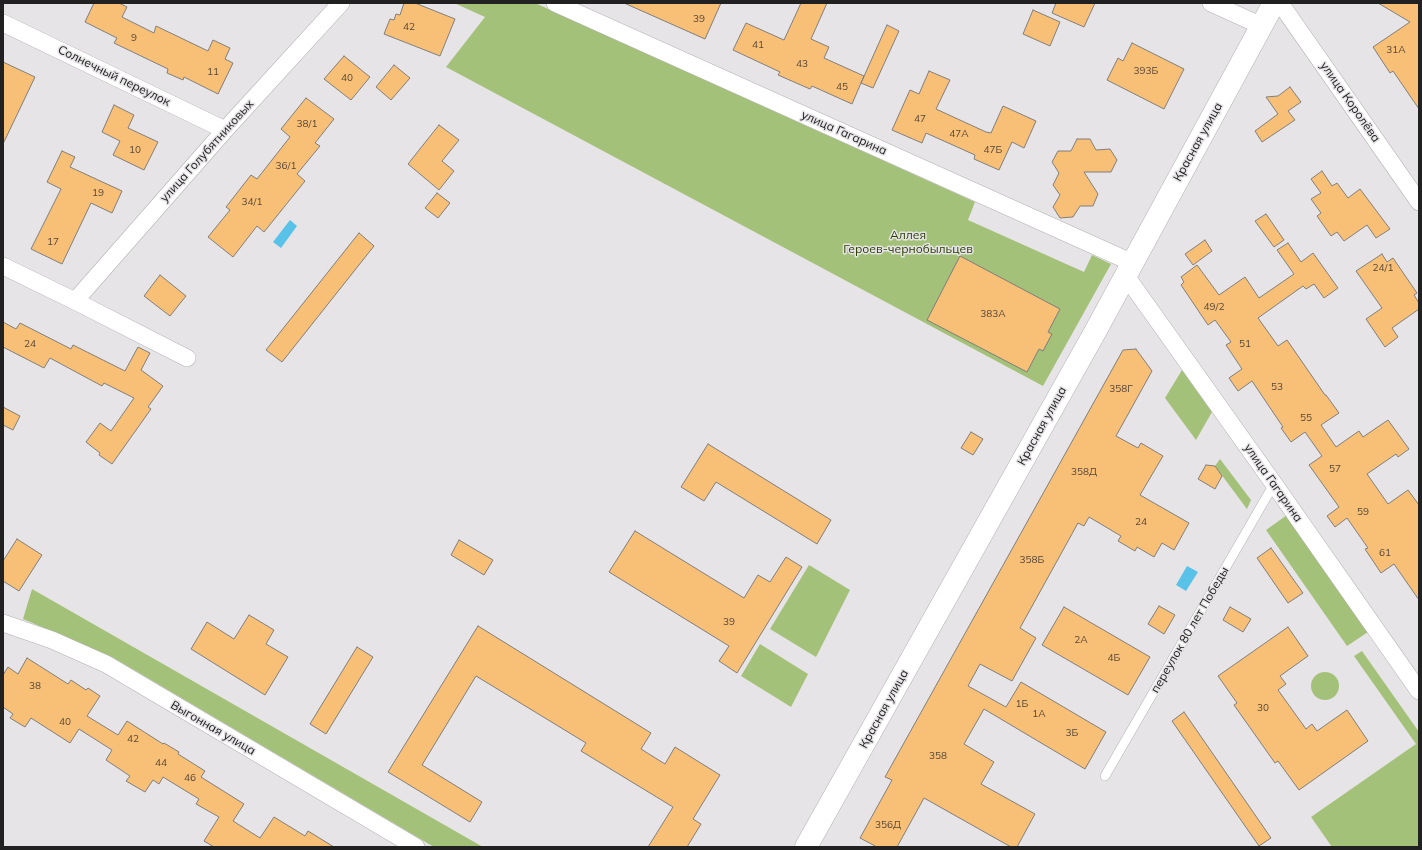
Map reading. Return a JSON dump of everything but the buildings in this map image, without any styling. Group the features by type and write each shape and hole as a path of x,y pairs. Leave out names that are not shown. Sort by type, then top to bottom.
{"street":[{"name":"улица Голубятниковых","path":"75,301 225,130 341,3"},
{"name":"улица Гагарина","path":"555,3 1129,269 1274,484 1419,691"},
{"path":"1211,3 1262,26"},
{"name":"Красная улица","path":"806,847 1129,269 1274,3"},
{"name":"улица Королёва","path":"1280,3 1419,202"},
{"name":"Солнечный переулок","path":"3,23 225,130"},
{"path":"3,266 187,358"},
{"name":"Выгонная улица","path":"3,624 52,640 106,664 416,847"}],"lane":[{"name":"переулок 80 лет Победы","path":"1105,776 1274,484"}],"green space":[{"name":"Аллея Героев-чернобыльцев","path":"454,3 535,3 975,202 968,220 1084,272 1092,255 1111,264 1043,386 446,67 485,17"},
{"path":"1182,370 1212,412 1196,440 1165,398"},
{"path":"1220,459 1251,500 1247,509 1215,466"},
{"path":"1287,515 1368,632 1347,646 1266,530"},
{"path":"809,565 850,590 816,657 770,629"},
{"path":"32,589 483,847 434,847 112,657 23,619"},
{"path":"760,644 808,674 791,707 741,676"},
{"path":"1362,651 1419,732 1419,847 1332,847 1311,817 1416,744 1354,656"},
{"path":"1325,672 1335,676 1339,686 1335,696 1325,700 1315,696 1311,686 1315,676"}],"water":[{"path":"290,220 297,226 281,248 273,242"},
{"path":"1187,566 1198,572 1186,591 1176,585"}]}
